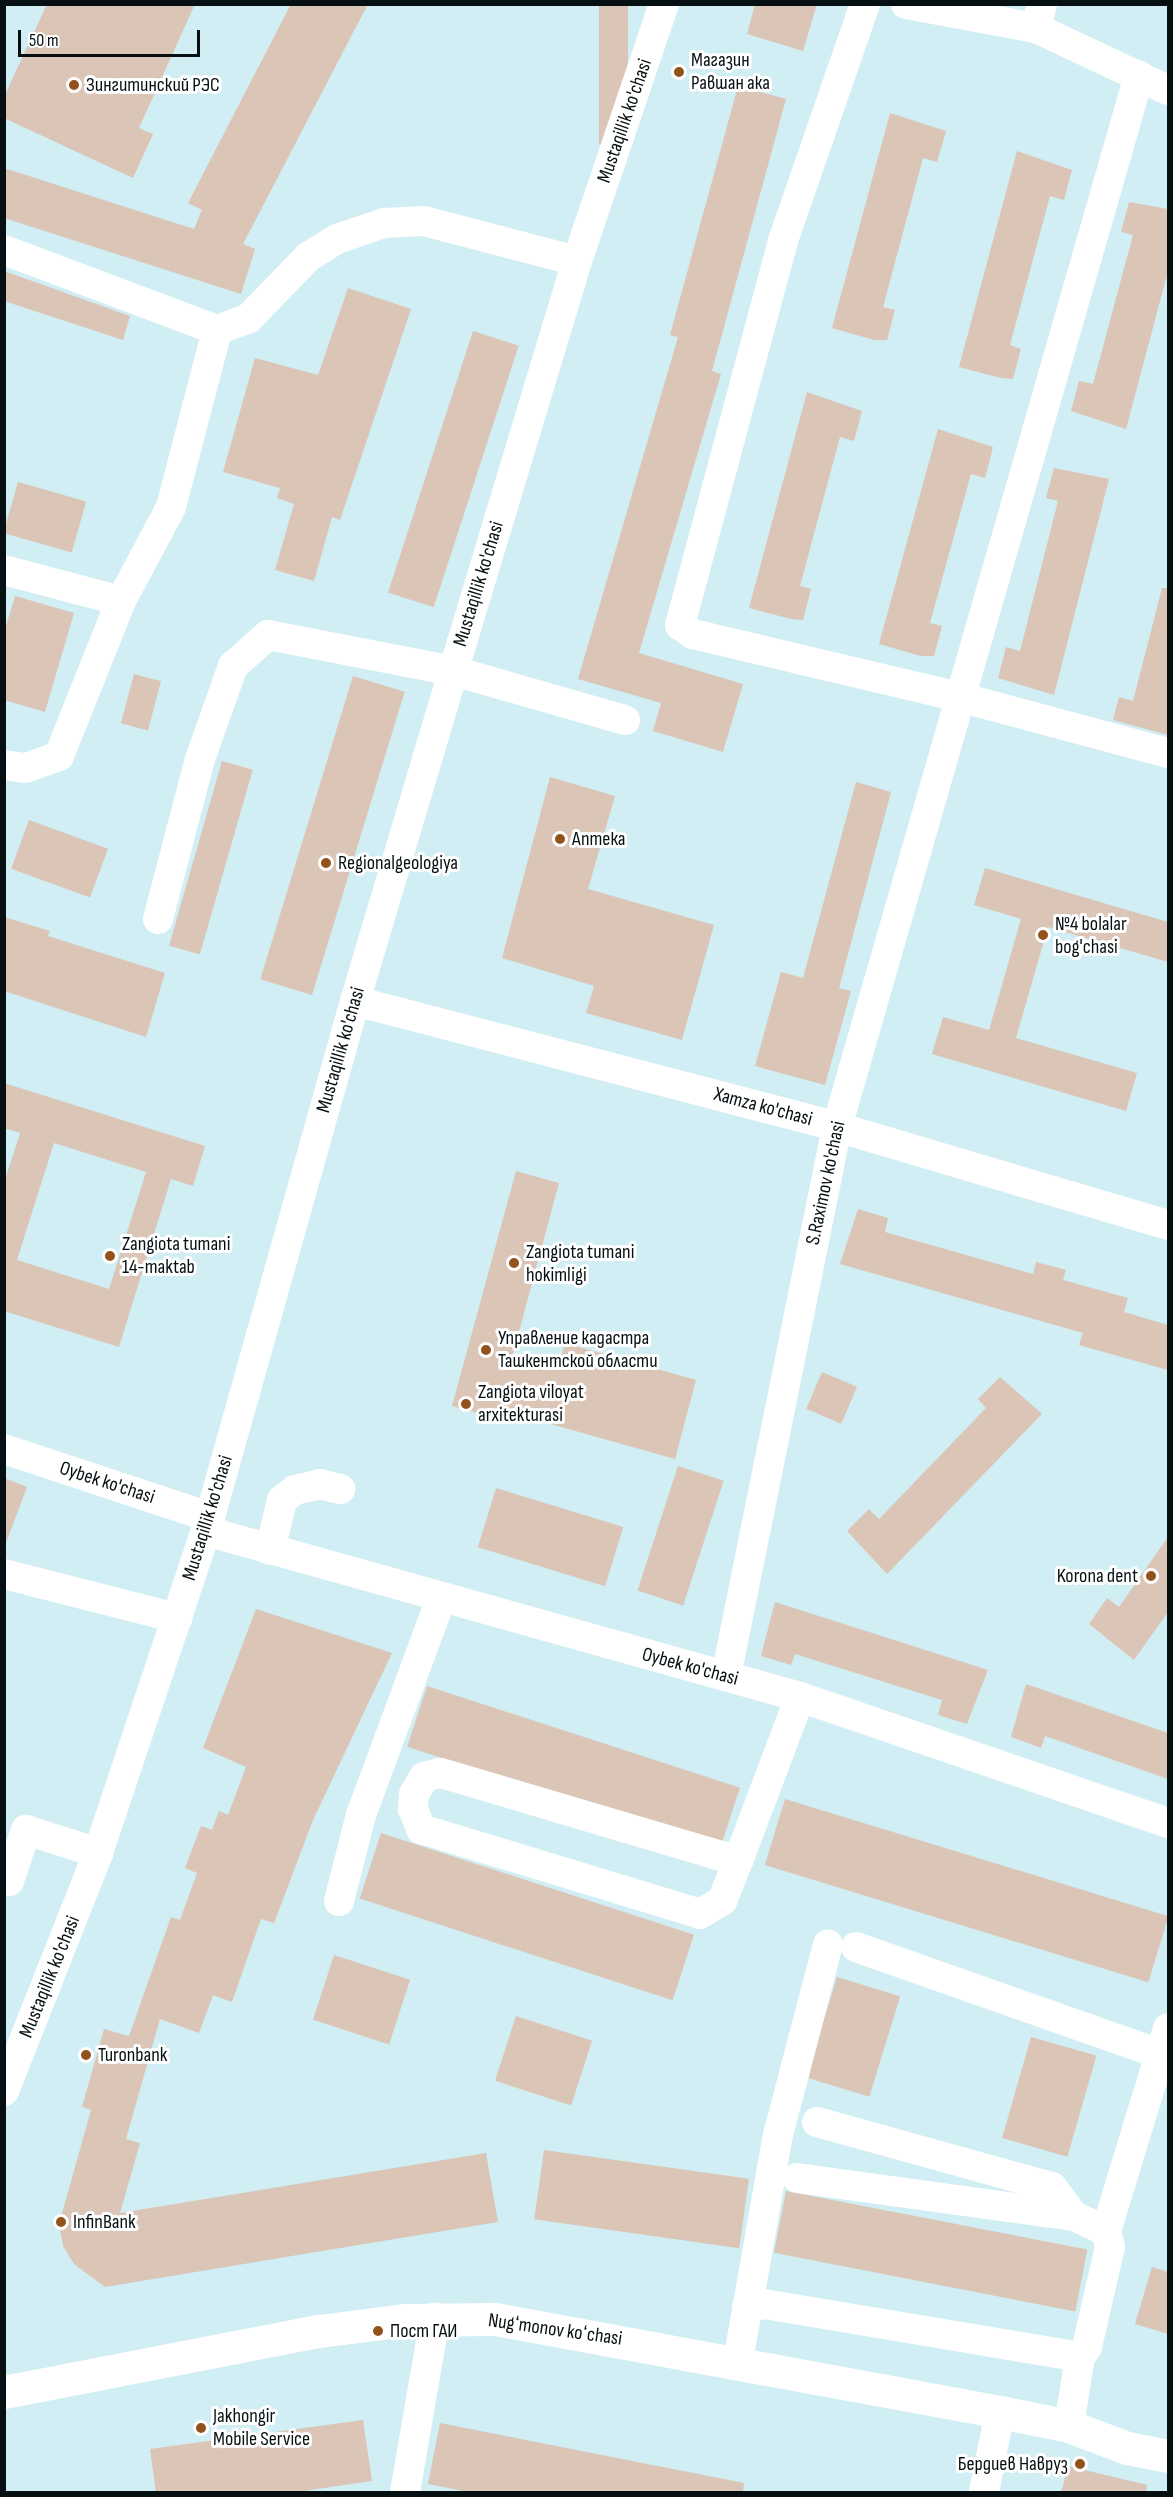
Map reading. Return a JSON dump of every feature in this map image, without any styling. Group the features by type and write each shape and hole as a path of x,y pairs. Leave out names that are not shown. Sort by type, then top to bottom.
{"main road":[{"name":"Nugʻmonov koʻchasi","path":"4,2392 319,2331 435,2318 524,2322 738,2361 1069,2426 1127,2448 1168,2456"},
{"name":"Nugʻmonov koʻchasi","path":"1069,2426 1137,2427 1168,2433"}],"street":[{"name":"Mustaqillik ko'chasi","path":"4,2091 98,1853 208,1524 355,1001 577,261 664,4"},
{"path":"865,4 783,241 681,625 693,634 959,697 1168,753"},
{"path":"906,4 1039,16 1139,76 1168,90"},
{"name":"S.Raximov ko'chasi","path":"726,1676 837,1126 1139,76"},
{"path":"4,250 217,330 248,319 308,257 337,239 384,223 424,220 577,261"},
{"path":"4,765 26,768 59,756 121,601 171,507 217,330"},
{"path":"4,570 121,601"},
{"path":"158,919 200,759 233,666 268,635 454,671 625,720"},
{"name":"Xamza ko'chasi","path":"355,1001 837,1126 1168,1225"},
{"name":"Oybek ko'chasi","path":"4,1449 208,1524 270,1550 800,1697 1168,1823"},
{"path":"270,1550 282,1500 295,1490 320,1484 340,1489"},
{"path":"4,1574 177,1618"},
{"path":"339,1901 361,1815 441,1599"},
{"path":"738,1861 440,1773 423,1778 414,1794 413,1809 421,1829 700,1914 722,1901 738,1861 800,1697"},
{"path":"9,1881 26,1830 98,1853"},
{"path":"738,2361 778,2135 842,1945 1164,2041 1106,2231 1110,2247 1087,2347 1080,2357 1069,2426"},
{"path":"817,2122 1052,2187 1074,2216"},
{"path":"797,2178 1074,2216 1106,2231"},
{"path":"747,2308 764,2304 1080,2357"},
{"path":"405,2493 435,2318"},
{"path":"984,2493 1000,2412"}],"building":[{"path":"47,4 195,4 139,128 153,134 133,178 4,118 4,97"},
{"path":"291,4 368,4 243,244 255,249 241,294 4,218 4,168 194,229 202,210 188,203"},
{"path":"599,4 628,4 628,144 599,144"},
{"path":"755,4 817,4 803,51 747,34"},
{"path":"738,86 786,99 712,371 721,374 639,653 743,684 723,752 653,731 661,703 578,679 678,337 670,335"},
{"path":"890,113 946,131 937,162 923,158 883,307 895,310 887,340 874,340 832,328"},
{"path":"1017,151 1072,170 1064,200 1050,196 1010,345 1021,349 1013,379 959,367"},
{"path":"1129,202 1168,209 1168,271 1126,429 1071,411 1079,381 1093,384 1133,235 1121,232"},
{"path":"4,271 130,316 123,340 4,301"},
{"path":"348,288 411,309 340,520 332,517 314,581 275,570 294,504 277,498 280,488 223,472 255,358 318,375"},
{"path":"473,331 519,346 434,607 388,593"},
{"path":"807,392 862,411 854,441 840,437 800,586 811,589 803,620 749,608"},
{"path":"938,429 993,447 985,478 971,474 930,623 942,626 934,656 921,656 879,644"},
{"path":"1054,468 1109,479 1054,695 998,678 1006,647 1020,651 1058,501 1046,498"},
{"path":"18,482 86,502 72,553 4,533"},
{"path":"1162,588 1168,588 1168,735 1113,720 1119,697 1133,701"},
{"path":"15,596 74,613 45,712 4,700 4,633"},
{"path":"134,674 161,681 148,731 121,723"},
{"path":"353,676 405,692 312,995 260,979"},
{"path":"222,761 253,770 200,954 169,946"},
{"path":"550,777 615,796 588,889 714,925 682,1040 586,1013 594,986 502,958"},
{"path":"856,782 891,792 839,988 851,991 825,1085 755,1066 781,972 803,978"},
{"path":"29,820 108,849 90,898 11,869"},
{"path":"985,868 1168,922 1168,962 1048,927 1016,1038 1137,1073 1126,1111 932,1054 943,1017 989,1030 1021,919 974,905"},
{"path":"4,917 50,931 48,936 165,973 146,1037 4,991"},
{"path":"4,1083 205,1146 193,1186 171,1179 119,1347 4,1311 4,1183 20,1133 4,1128","holes":["54,1143 146,1172 109,1289 17,1260"]},
{"name":"Zangiota tumani hokimligi","path":"516,1171 559,1183 513,1354 558,1367 565,1343 696,1380 675,1459 497,1409 495,1418 452,1406"},
{"path":"858,1209 888,1218 885,1232 1033,1274 1036,1262 1066,1270 1063,1280 1128,1298 1124,1312 1168,1325 1168,1370 1079,1345 1083,1333 840,1264"},
{"path":"822,1372 857,1387 841,1424 806,1409"},
{"path":"1000,1377 1042,1414 887,1574 847,1531 869,1509 879,1519 986,1408 978,1399"},
{"path":"678,1466 724,1481 683,1605 638,1591"},
{"path":"4,1478 27,1487 6,1543 4,1542"},
{"path":"496,1488 623,1527 605,1586 478,1547"},
{"path":"1168,1537 1168,1612 1134,1660 1089,1624 1107,1598 1119,1607"},
{"path":"775,1602 988,1670 967,1724 938,1715 942,1700 795,1654 791,1665 761,1656"},
{"path":"256,1609 392,1653 313,1820 274,1923 261,1919 232,2002 213,1995 199,2033 160,2019 126,2139 140,2143 120,2213 486,2153 498,2222 105,2287 74,2264 63,2246 59,2224 91,2110 82,2107 104,2029 129,2036 171,1917 180,1920 197,1873 185,1868 201,1826 212,1830 219,1811 228,1815 246,1767 203,1748"},
{"path":"1026,1684 1168,1733 1168,1779 1045,1736 1041,1748 1011,1737"},
{"path":"427,1686 740,1788 720,1849 407,1747"},
{"path":"785,1799 1168,1916 1148,1982 765,1865"},
{"path":"381,1833 694,1935 673,2000 360,1899"},
{"path":"334,1955 410,1980 389,2044 313,2020"},
{"path":"837,1977 900,1996 869,2097 806,2077"},
{"path":"516,2016 592,2041 571,2105 495,2081"},
{"path":"1031,2037 1096,2056 1067,2157 1002,2138"},
{"path":"544,2150 749,2179 739,2248 534,2219"},
{"path":"786,2191 1087,2250 1075,2311 774,2253"},
{"path":"1152,2267 1168,2272 1168,2334 1135,2324"},
{"path":"363,2420 372,2481 290,2493 156,2493 150,2449"},
{"path":"440,2423 744,2483 743,2493 473,2493 428,2484"},
{"path":"1068,2466 1147,2485 1146,2493 1061,2493"}],"place":[{"name":"Магазин Равшан ака","path":"679,72"},
{"name":"Зингитинский РЭС","path":"74,85"},
{"name":"Аптека","path":"560,839"},
{"name":"Regionalgeologiya","path":"326,863"},
{"name":"№4 bolalar bog'chasi","path":"1043,935"},
{"name":"Zangiota tumani 14-maktab","path":"110,1256"},
{"name":"Zangiota tumani hokimligi","path":"514,1263"},
{"name":"Управление кадастра Ташкентской области","path":"486,1350"},
{"name":"Zangiota viloyat arxitekturasi","path":"466,1404"},
{"name":"Korona dent","path":"1151,1576"},
{"name":"Turonbank","path":"86,2055"},
{"name":"InfinBank","path":"61,2222"},
{"name":"Пост ГАИ","path":"378,2331"},
{"name":"Jakhongir Mobile Service","path":"201,2428"},
{"name":"Бердиев Навруз","path":"1080,2464"}]}
